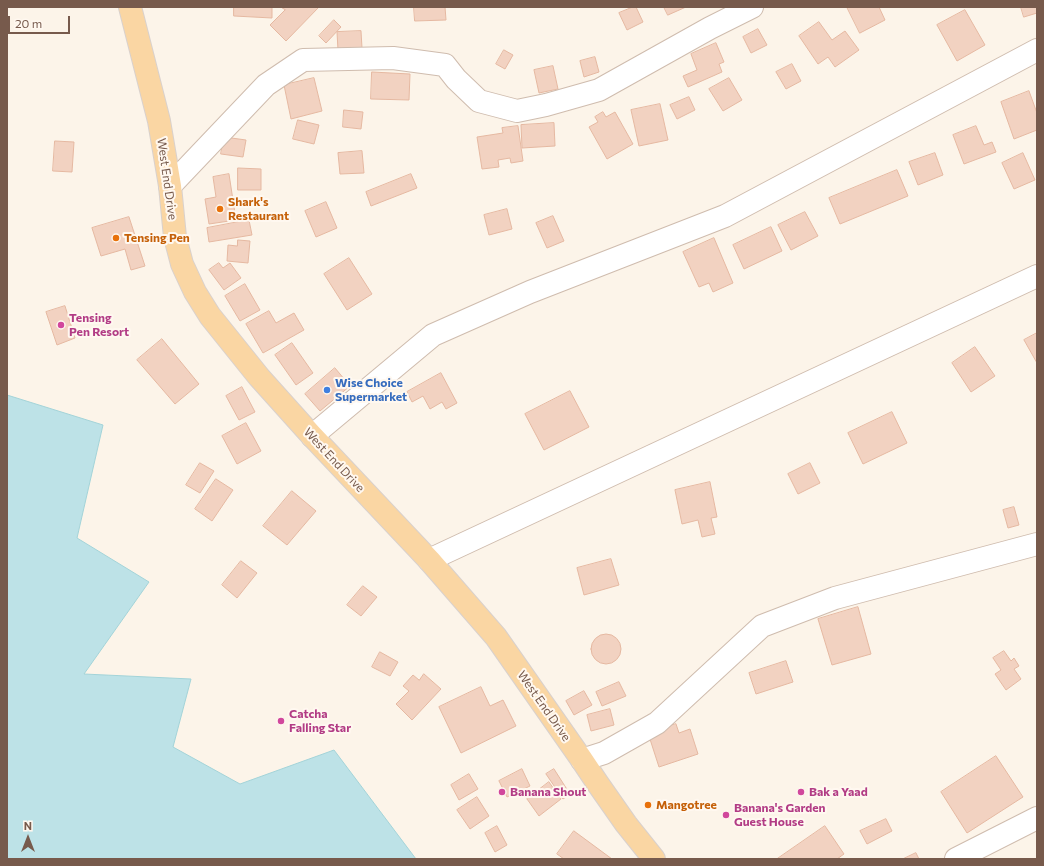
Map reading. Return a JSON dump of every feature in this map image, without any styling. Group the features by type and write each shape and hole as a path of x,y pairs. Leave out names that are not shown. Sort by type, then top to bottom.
{"main road":[{"name":"West End Drive","path":"130,7 159,121 170,186 174,238 182,264 195,292 210,316 258,377 429,560 496,637 626,824 654,859"}],"street":[{"path":"170,186 266,85 303,60 392,58 445,65 456,79 479,101 517,111 546,105 599,90 710,28 752,7"},
{"path":"312,436 433,335 530,292 725,216 1037,50"},
{"path":"429,560 1037,276"},
{"path":"582,760 604,753 657,723 762,626 835,598 1037,544"},
{"path":"956,859 1037,818"}],"water":[{"path":"7,395 103,425 77,538 149,582 84,674 191,679 173,747 240,784 334,750 416,859 7,859"}],"building":[{"path":"234,7 272,7 272,18 234,16"},
{"path":"281,7 319,7 286,41 270,25 285,10"},
{"path":"414,7 445,7 446,20 415,21"},
{"path":"636,7 643,22 627,30 619,13"},
{"path":"664,7 686,7 668,15"},
{"path":"847,7 879,7 885,20 860,33"},
{"path":"1021,7 1037,7 1037,13 1024,17"},
{"path":"965,10 985,45 957,61 937,25"},
{"path":"334,20 341,27 326,43 319,36"},
{"path":"819,22 832,40 845,31 859,50 835,67 828,57 818,64 799,36"},
{"path":"758,29 767,45 751,53 743,37"},
{"path":"361,31 362,48 338,50 337,32"},
{"path":"716,43 724,62 719,64 722,72 688,87 683,76 697,70 691,54"},
{"path":"504,50 513,55 505,69 496,64"},
{"path":"595,57 599,72 584,77 580,61"},
{"path":"792,64 801,81 786,89 776,72"},
{"path":"553,66 558,89 539,93 534,70"},
{"path":"372,72 410,74 409,100 371,99"},
{"path":"314,78 322,111 291,119 284,85"},
{"path":"729,78 742,100 723,111 709,89"},
{"path":"1029,91 1037,113 1037,130 1014,139 1001,102"},
{"path":"689,97 695,110 677,119 670,105"},
{"path":"660,104 668,140 639,146 631,110"},
{"path":"344,110 363,112 361,129 343,127"},
{"path":"603,112 606,117 615,112 633,144 607,159 589,127 598,122 595,117"},
{"path":"298,120 319,125 314,144 293,139"},
{"path":"554,123 555,146 522,148 521,125"},
{"path":"518,126 523,161 511,163 510,158 498,160 499,167 482,169 477,137 503,133 502,128"},
{"path":"976,126 984,145 992,142 996,152 964,164 953,135"},
{"path":"224,137 246,140 243,157 221,154"},
{"path":"55,141 74,142 72,172 53,171"},
{"path":"362,151 364,173 340,174 338,153"},
{"path":"935,153 943,175 918,185 909,162"},
{"path":"1023,153 1035,180 1014,189 1002,163"},
{"path":"238,168 261,169 261,190 238,190"},
{"path":"897,170 908,196 840,224 829,198"},
{"name":"Shark's Restaurant","path":"229,174 236,220 209,224 205,199 216,197 213,177"},
{"path":"411,174 417,188 371,206 366,192"},
{"path":"326,202 337,228 316,237 305,211"},
{"path":"507,209 512,229 489,235 484,215"},
{"path":"805,212 818,236 791,250 778,225"},
{"path":"553,216 564,241 547,248 536,223"},
{"name":"Tensing Pen","path":"129,217 145,266 131,270 125,249 101,256 92,228"},
{"path":"249,220 252,235 209,242 207,228"},
{"path":"771,227 782,251 744,269 733,245"},
{"path":"714,238 733,283 713,292 709,283 699,287 683,252"},
{"path":"238,240 250,241 248,263 227,261 228,245 237,246"},
{"path":"349,258 372,294 347,310 324,274"},
{"path":"219,263 223,268 230,263 241,278 224,290 209,270"},
{"path":"245,284 260,310 240,321 225,296"},
{"name":"Tensing Pen Resort","path":"65,306 75,338 57,345 46,312"},
{"path":"269,311 276,323 294,313 304,330 263,353 246,324"},
{"path":"1037,333 1037,363 1024,340"},
{"path":"162,339 199,384 175,404 137,360"},
{"path":"292,343 313,373 296,385 275,355"},
{"path":"975,347 995,376 971,392 952,363"},
{"name":"Wise Choice Supermarket","path":"335,368 350,386 320,411 305,394"},
{"path":"441,373 457,403 446,409 442,402 430,409 423,396 412,402 407,392"},
{"path":"242,387 255,412 239,420 226,396"},
{"path":"570,391 589,427 544,450 525,414"},
{"path":"892,412 907,443 863,464 848,433"},
{"path":"246,423 261,451 237,464 222,436"},
{"path":"200,463 214,471 200,493 186,485"},
{"path":"810,463 820,483 798,494 788,474"},
{"path":"216,479 233,490 212,521 195,509"},
{"path":"710,482 717,517 711,518 715,534 702,537 698,520 682,524 675,490"},
{"path":"292,491 316,511 287,545 263,526"},
{"path":"1014,507 1019,525 1008,528 1003,510"},
{"path":"611,559 619,585 584,595 577,568"},
{"path":"241,561 257,573 237,598 222,585"},
{"path":"363,586 377,597 361,616 347,605"},
{"path":"858,607 871,654 832,665 818,619"},
{"path":"606,634 616,639 621,649 616,659 606,664 596,659 591,649 596,639"},
{"path":"1004,651 1011,661 1014,658 1019,666 1014,669 1021,679 1006,690 995,674 1001,670 993,658"},
{"path":"380,652 398,662 390,676 372,667"},
{"path":"786,661 793,682 756,694 749,673"},
{"path":"424,674 441,689 412,720 396,704 409,691 403,686 413,675 419,680"},
{"path":"619,682 626,696 602,706 596,692"},
{"path":"481,687 490,706 503,700 516,726 461,753 439,707"},
{"path":"584,691 592,705 574,715 566,701"},
{"path":"610,709 614,725 591,731 587,715"},
{"path":"676,724 679,733 690,729 698,754 659,767 648,733"},
{"path":"996,756 1023,797 967,833 941,792"},
{"path":"522,769 530,786 507,797 499,781"},
{"path":"554,769 570,794 563,799 546,774"},
{"path":"469,774 478,789 459,800 451,785"},
{"path":"549,782 561,799 539,816 527,799"},
{"path":"477,797 489,816 470,829 457,810"},
{"path":"886,819 892,831 867,844 860,831"},
{"path":"497,826 507,845 495,852 485,833"},
{"path":"825,826 844,854 837,859 777,859"},
{"path":"574,831 612,859 564,859 557,854"},
{"path":"916,853 919,859 903,859"}],"place":[{"name":"Shark's Restaurant","path":"220,209"},
{"name":"Tensing Pen","path":"116,238"},
{"name":"Tensing Pen Resort","path":"61,325"},
{"name":"Wise Choice Supermarket","path":"327,390"},
{"name":"Catcha Falling Star","path":"281,721"},
{"name":"Banana Shout","path":"502,792"},
{"name":"Bak a Yaad","path":"801,792"},
{"name":"Mangotree","path":"648,805"},
{"name":"Banana's Garden Guest House","path":"726,815"}]}
